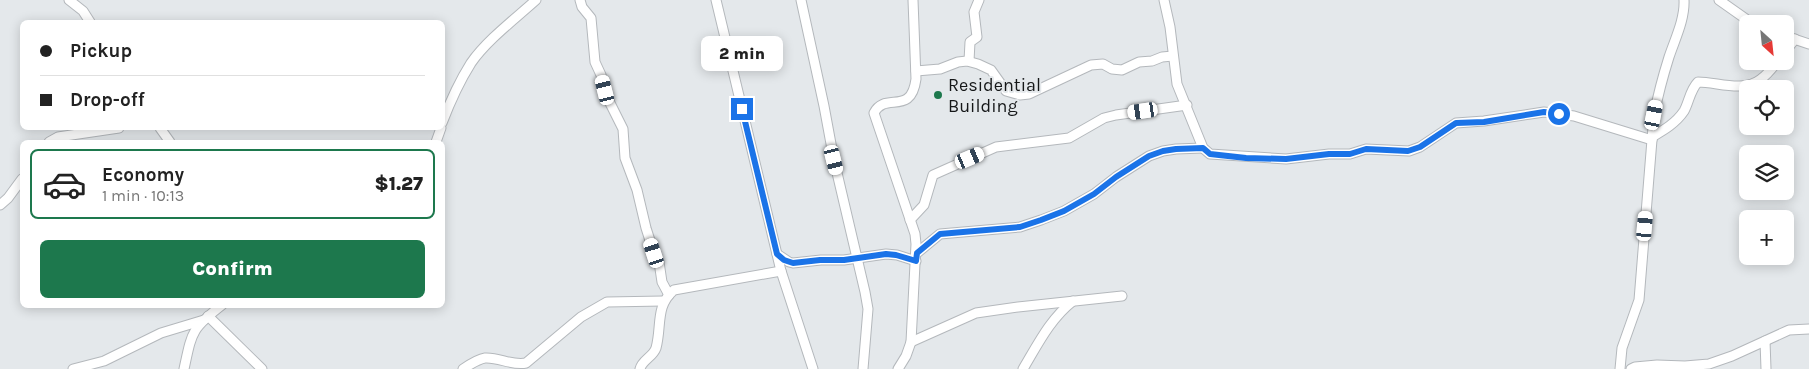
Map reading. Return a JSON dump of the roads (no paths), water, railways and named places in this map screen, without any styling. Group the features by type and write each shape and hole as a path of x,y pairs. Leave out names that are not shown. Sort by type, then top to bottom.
{"street":[{"path":"68,0 83,11 89,20"},
{"path":"445,115 450,101 472,63 484,49 536,0"},
{"path":"580,0 582,7 591,18 595,62 608,97 623,129 625,158 637,190 651,245 659,262 666,298 656,349 641,365 640,369"},
{"path":"716,0 781,271 813,369"},
{"path":"801,0 834,160 868,309 862,369"},
{"path":"898,369 906,356 911,342 917,257 915,234 874,113 881,106 907,100 915,91 913,0"},
{"path":"969,62 970,42 977,37 974,12 979,0"},
{"path":"1164,0 1170,27 1177,84 1203,148 1210,154 1246,158 1286,159 1329,154 1350,154 1366,149 1408,151 1420,147 1456,123 1484,122 1544,112 1574,116 1652,138 1670,126 1684,111 1693,87 1698,82 1712,82 1732,86 1753,84 1764,77 1770,70"},
{"path":"1620,369 1622,348 1639,300 1652,138 1658,92 1679,31 1684,0"},
{"path":"1719,0 1740,15"},
{"path":"1795,39 1809,44"},
{"path":"916,71 940,69 958,62 969,62 991,70 1006,91 1020,95 1036,92 1091,65 1103,64 1112,70 1122,70 1136,63 1152,62 1162,57 1173,56"},
{"path":"910,220 924,205 934,175 996,147 1069,138 1097,121 1110,116 1187,105"},
{"path":"53,140 58,137 105,130"},
{"path":"917,257 940,234 1020,227 1064,211 1094,194 1149,156 1176,149 1203,148"},
{"path":"0,204 20,183"},
{"path":"777,254 784,260 793,263 857,259 891,254 917,257"},
{"path":"463,369 482,358 519,364 526,363 581,317 607,302 666,298 674,290 682,288 781,271"},
{"path":"911,342 976,313 1122,296"},
{"path":"1023,369 1051,323 1073,301"},
{"path":"184,369 191,336 206,318 218,308"},
{"path":"73,369 104,361 161,333 206,318"},
{"path":"206,318 262,369"},
{"path":"1631,369 1657,365 1685,366 1709,364 1732,356 1789,330 1809,330"},
{"path":"1765,341 1766,369"}],"place":[{"name":"Residential Building","path":"938,95"}]}
